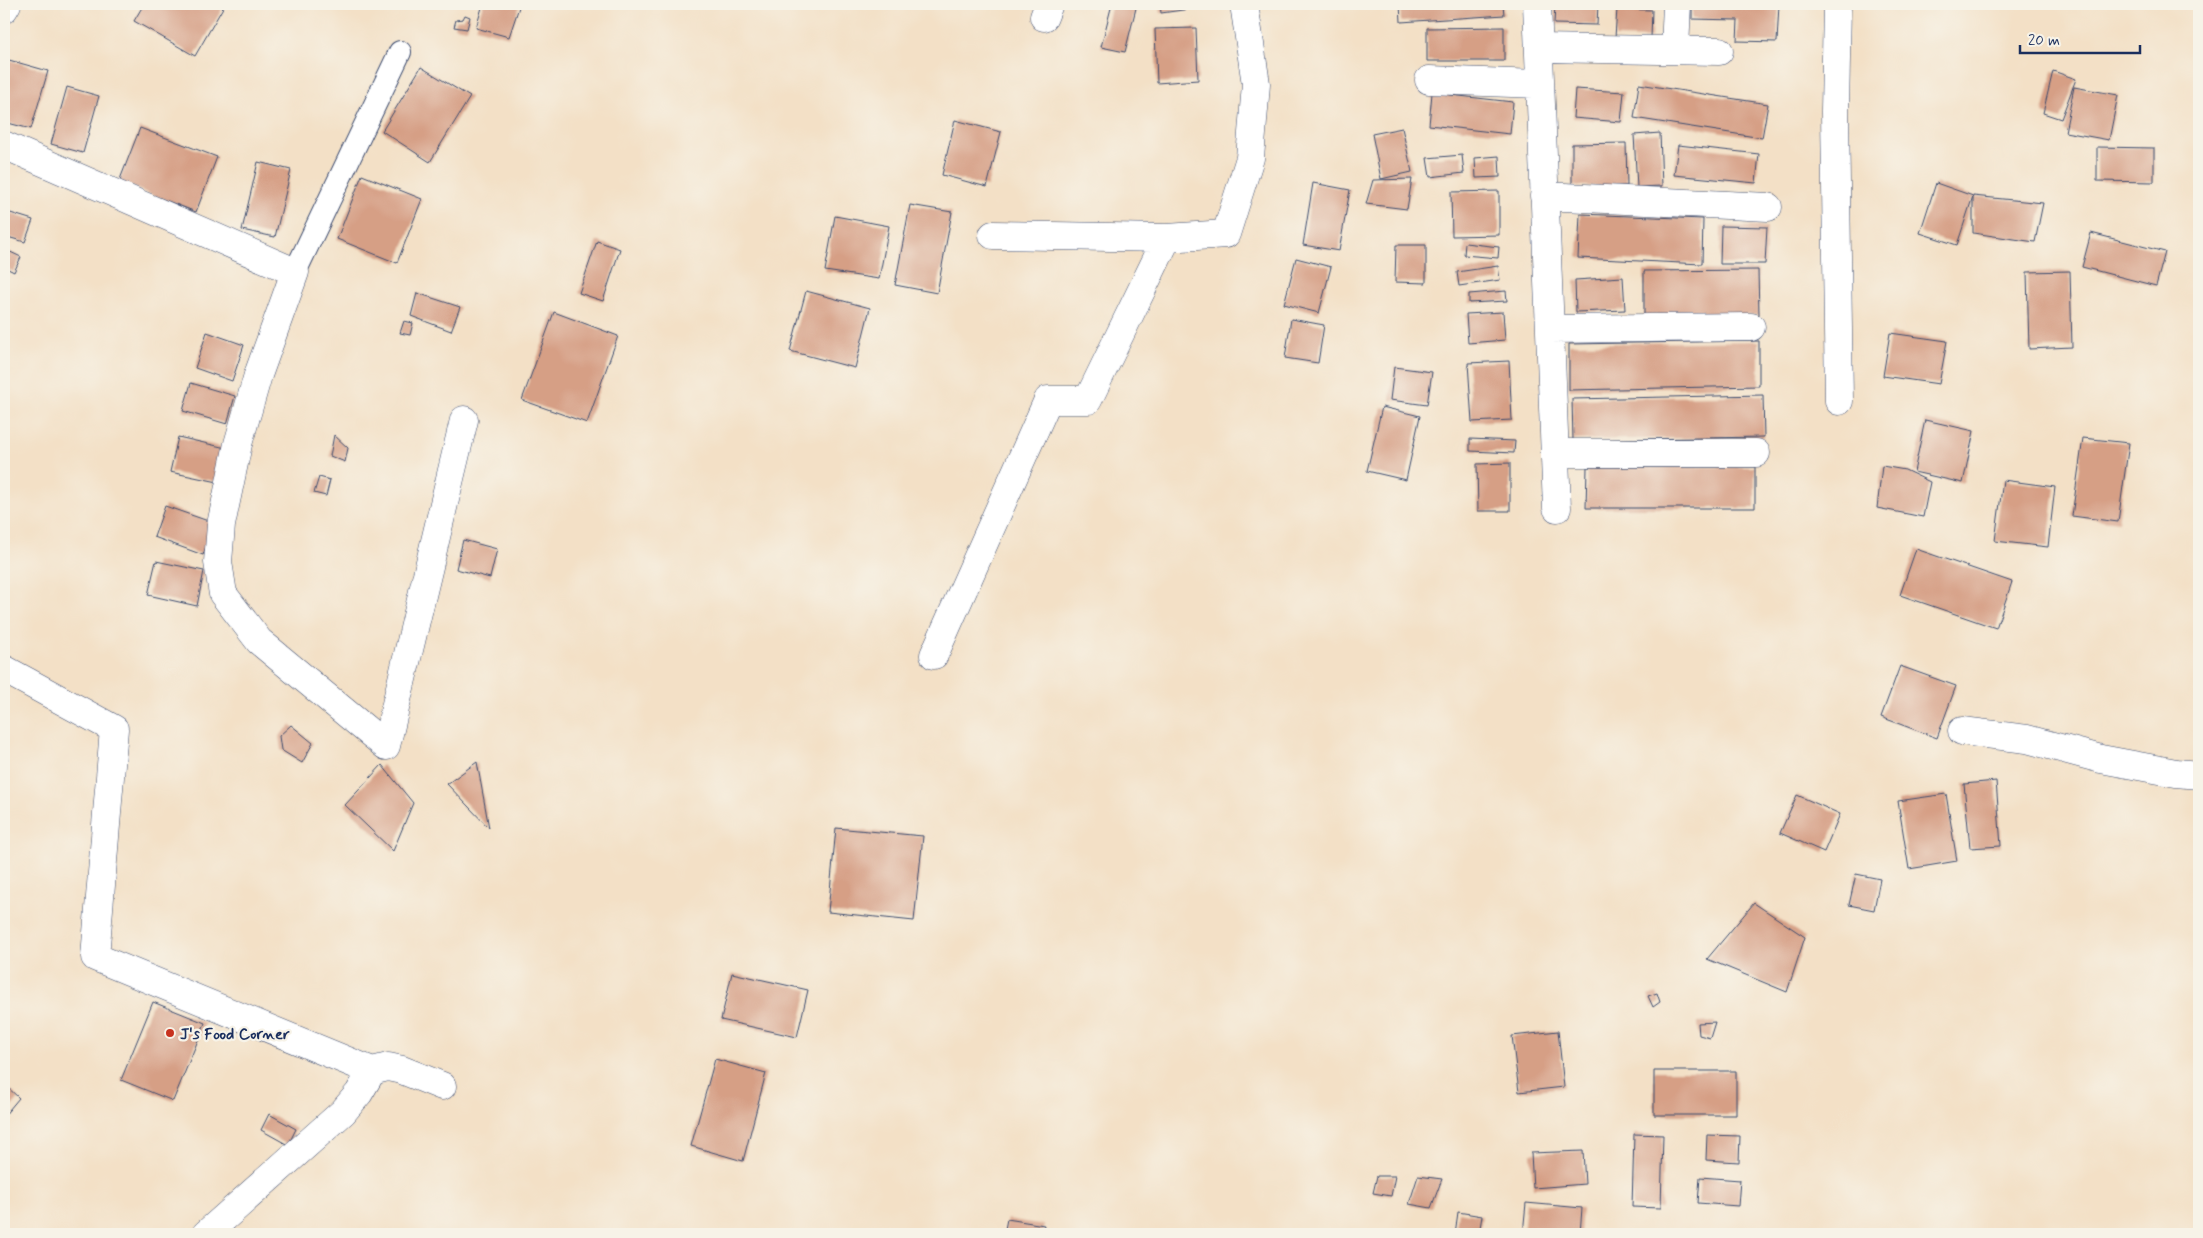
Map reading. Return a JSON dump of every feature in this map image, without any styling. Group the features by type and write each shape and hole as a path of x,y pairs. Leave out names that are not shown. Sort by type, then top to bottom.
{"street":[{"path":"4,10 7,4"},
{"path":"993,235 1167,238 1226,234 1250,158 1256,84 1244,4"},
{"path":"1537,4 1557,508"},
{"path":"1675,50 1677,4"},
{"path":"1837,4 1835,112 1839,401"},
{"path":"1539,48 1719,51"},
{"path":"1429,80 1540,84"},
{"path":"4,145 295,272 258,375 238,444 221,525 218,562 223,594 240,619 259,641 386,746 464,420"},
{"path":"1544,196 1768,207"},
{"path":"934,655 1048,400 1088,400 1167,238"},
{"path":"1550,329 1751,327"},
{"path":"1556,453 1756,453"},
{"path":"4,669 114,729 95,957 372,1071 388,1068 402,1070 442,1086"},
{"path":"1962,731 2027,739 2101,759 2176,773 2199,775"},
{"path":"206,1234 343,1112 359,1093 372,1071"}],"lane":[{"path":"295,272 400,52"}],"building":[{"path":"144,4 225,4 195,56 134,21"},
{"path":"483,4 520,4 509,37 476,28"},
{"path":"1112,4 1137,4 1125,52 1101,47"},
{"path":"1160,4 1212,4 1212,6 1161,13"},
{"path":"1400,4 1503,4 1504,15 1401,22"},
{"path":"1555,4 1598,4 1597,25 1554,24"},
{"path":"1692,4 1779,4 1777,42 1737,41 1738,20 1692,19"},
{"path":"1617,9 1652,10 1651,38 1615,37"},
{"path":"465,15 470,17 467,29 454,27 456,20 463,19"},
{"path":"1504,27 1504,61 1427,61 1427,28"},
{"path":"1196,28 1198,80 1157,83 1155,29"},
{"path":"9,60 48,71 31,129 4,122 4,77"},
{"path":"421,67 470,97 430,162 382,131"},
{"path":"2053,71 2076,79 2061,119 2043,113"},
{"path":"1639,84 1768,104 1762,138 1634,118"},
{"path":"67,87 99,96 83,153 51,144"},
{"path":"2074,87 2118,95 2109,140 2065,132"},
{"path":"1575,89 1624,92 1621,122 1573,118"},
{"path":"1432,93 1513,102 1510,134 1429,125"},
{"path":"955,120 1001,132 987,187 942,175"},
{"path":"140,128 217,157 196,212 119,182"},
{"path":"1402,128 1412,172 1381,179 1372,134"},
{"path":"1660,133 1662,186 1637,187 1634,135"},
{"path":"1626,143 1627,186 1572,186 1572,144"},
{"path":"1678,145 1759,154 1756,183 1674,175"},
{"path":"2097,147 2154,148 2154,182 2097,181"},
{"path":"1462,155 1464,173 1430,177 1427,158"},
{"path":"1499,156 1500,177 1476,178 1475,158"},
{"path":"258,162 291,170 275,237 242,230"},
{"path":"362,175 422,199 397,263 337,239"},
{"path":"1412,179 1407,209 1366,204 1373,180"},
{"path":"1313,183 1350,190 1339,251 1303,245"},
{"path":"1936,183 1973,196 1957,245 1920,233"},
{"path":"1499,191 1499,235 1452,236 1451,192"},
{"path":"1973,196 2043,203 2035,242 1973,233"},
{"path":"910,205 952,212 937,293 895,285"},
{"path":"4,211 33,220 25,242 4,236"},
{"path":"1580,214 1703,219 1702,264 1578,258"},
{"path":"835,216 889,226 879,279 825,271"},
{"path":"1721,226 1767,227 1765,264 1720,264"},
{"path":"2091,233 2165,252 2156,286 2082,267"},
{"path":"597,241 620,249 603,301 579,293"},
{"path":"1465,243 1499,247 1498,258 1464,255"},
{"path":"1396,245 1426,245 1426,283 1395,282"},
{"path":"4,249 21,257 14,272 4,267"},
{"path":"1296,258 1331,267 1319,313 1284,304"},
{"path":"1498,266 1500,280 1459,286 1457,272"},
{"path":"1758,270 1759,315 1644,315 1644,271"},
{"path":"2070,271 2072,347 2029,349 2027,272"},
{"path":"1623,277 1625,310 1576,312 1575,280"},
{"path":"806,291 870,308 855,368 790,351"},
{"path":"1506,291 1507,301 1469,303 1469,294"},
{"path":"417,293 460,307 451,331 411,316"},
{"path":"554,312 618,336 587,423 522,400"},
{"path":"1503,312 1505,340 1468,343 1466,314"},
{"path":"1291,319 1324,325 1318,363 1285,358"},
{"path":"404,321 413,323 410,335 400,333"},
{"path":"207,332 244,345 232,381 195,368"},
{"path":"1890,333 1947,341 1939,384 1883,376"},
{"path":"1759,341 1759,386 1569,390 1569,344"},
{"path":"1509,361 1512,420 1472,422 1468,363"},
{"path":"1394,367 1432,372 1427,405 1390,400"},
{"path":"191,383 235,396 227,424 183,411"},
{"path":"1763,395 1764,437 1573,440 1572,399"},
{"path":"1382,407 1420,416 1406,480 1367,471"},
{"path":"1925,420 1974,431 1963,483 1914,472"},
{"path":"334,435 348,448 345,462 330,456"},
{"path":"178,437 226,448 218,482 170,472"},
{"path":"2083,438 2129,443 2118,522 2072,516"},
{"path":"1470,439 1515,441 1514,453 1470,451"},
{"path":"1510,463 1510,511 1478,511 1477,464"},
{"path":"1882,466 1905,470 1930,482 1923,517 1877,508"},
{"path":"1587,467 1755,467 1755,508 1586,508"},
{"path":"319,477 330,480 326,496 314,493"},
{"path":"2003,480 2055,487 2048,547 1995,541"},
{"path":"165,506 214,523 203,555 154,537"},
{"path":"463,540 497,549 490,578 456,569"},
{"path":"1916,549 2012,582 1996,628 1900,595"},
{"path":"156,561 204,571 197,606 148,595"},
{"path":"1900,666 1956,686 1937,738 1881,717"},
{"path":"291,725 313,743 302,763 281,750 279,736"},
{"path":"477,762 489,828 447,784"},
{"path":"382,765 413,803 393,851 345,805"},
{"path":"1996,781 2001,846 1970,848 1964,784"},
{"path":"1946,794 1957,861 1909,869 1898,801"},
{"path":"1797,795 1840,814 1824,852 1780,833"},
{"path":"836,828 923,836 914,921 828,912"},
{"path":"1856,874 1880,879 1874,910 1849,905"},
{"path":"1754,903 1805,937 1787,992 1707,959"},
{"path":"732,973 808,990 797,1037 721,1020"},
{"path":"1657,993 1660,1002 1653,1007 1648,996"},
{"path":"153,1002 205,1023 173,1101 121,1080"},
{"path":"1715,1022 1710,1038 1699,1035 1698,1023"},
{"path":"1558,1031 1564,1087 1519,1092 1512,1036"},
{"path":"715,1059 766,1073 743,1161 691,1146"},
{"path":"1654,1071 1736,1071 1736,1115 1654,1115"},
{"path":"4,1084 19,1098 4,1116"},
{"path":"269,1114 296,1129 288,1145 261,1130"},
{"path":"1634,1134 1663,1135 1661,1208 1632,1207"},
{"path":"1707,1135 1740,1136 1739,1162 1706,1160"},
{"path":"1583,1151 1585,1184 1533,1188 1531,1153"},
{"path":"1377,1176 1395,1176 1391,1196 1373,1193"},
{"path":"1418,1176 1442,1179 1431,1208 1409,1204"},
{"path":"1700,1177 1740,1180 1738,1206 1698,1203"},
{"path":"1526,1203 1582,1208 1580,1234 1523,1234"},
{"path":"1458,1212 1482,1216 1479,1234 1455,1234"},
{"path":"1007,1219 1044,1225 1042,1234 1004,1234"}],"place":[{"name":"J's Food Corner","path":"170,1033"}]}
